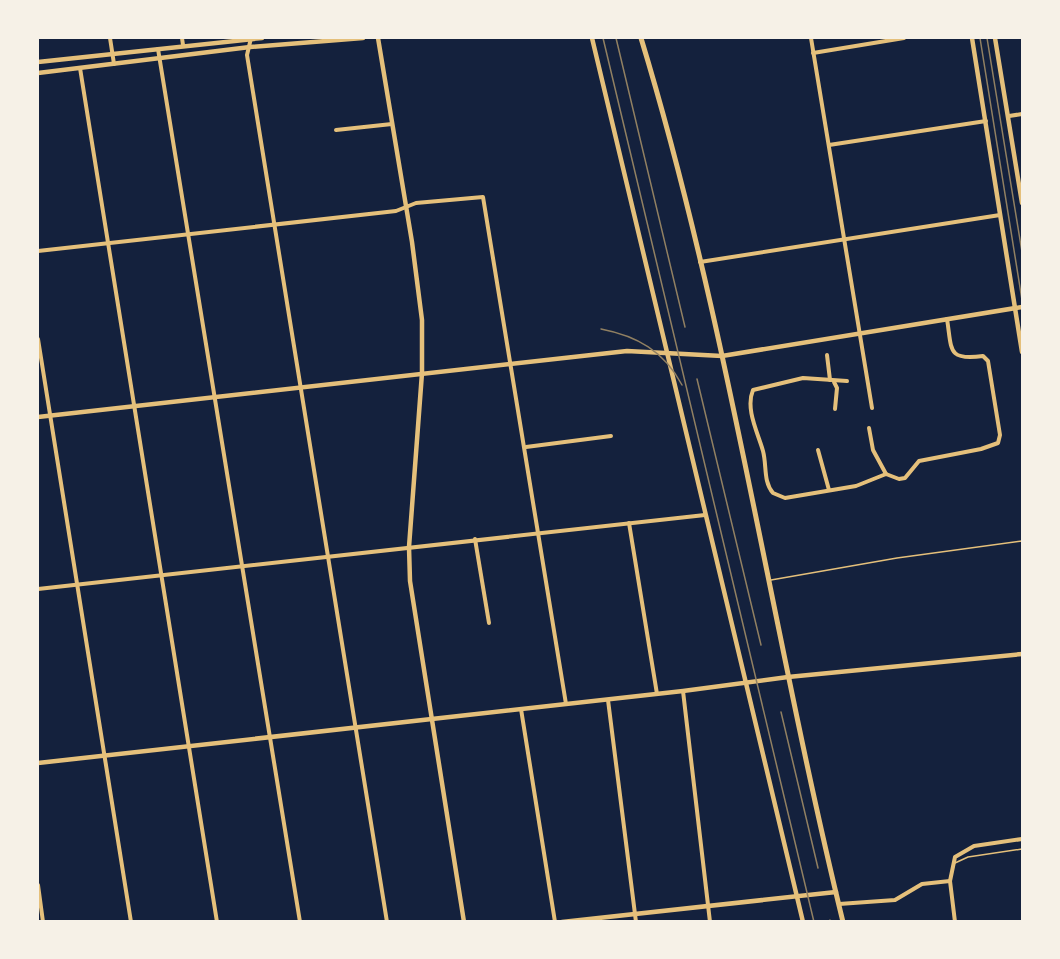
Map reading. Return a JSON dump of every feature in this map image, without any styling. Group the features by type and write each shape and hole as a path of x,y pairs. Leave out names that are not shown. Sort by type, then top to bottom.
{"main road":[{"path":"38,62 262,38"},
{"path":"38,73 250,48 363,38"},
{"path":"378,38 418,281 422,373 409,547 410,581 464,921"},
{"path":"592,38 705,515 748,682 803,921"},
{"path":"641,38 700,262 722,356 788,677 843,921"},
{"path":"972,38 1023,352"},
{"path":"995,38 1023,203"},
{"path":"38,417 627,351 722,356 1023,307"},
{"path":"38,763 432,720 788,677 1023,654"},
{"path":"562,921 836,892"}],"street":[{"path":"110,38 114,64"},
{"path":"182,38 183,45"},
{"path":"251,38 247,54 387,921"},
{"path":"811,38 872,408"},
{"path":"813,53 904,38"},
{"path":"158,49 300,921"},
{"path":"80,68 190,746 216,921"},
{"path":"1009,116 1023,114"},
{"path":"829,145 986,121"},
{"path":"336,130 392,124"},
{"path":"38,251 396,211 416,203 483,196 526,447 566,704"},
{"path":"700,262 1001,214"},
{"path":"847,381 812,378 780,381 753,390 750,397 765,475 773,493 785,498 866,483 878,475 886,474 899,479 905,478 919,461 998,443 1000,435 988,360 983,356 956,357 952,353 947,319"},
{"path":"38,339 131,921"},
{"path":"827,355 832,381 837,388 835,409"},
{"path":"869,428 873,450 886,474"},
{"path":"526,447 611,436"},
{"path":"818,450 829,490"},
{"path":"38,589 705,515"},
{"path":"629,522 657,694"},
{"path":"475,539 489,623"},
{"path":"683,691 710,921"},
{"path":"608,699 636,921"},
{"path":"521,709 555,921"},
{"path":"955,921 950,881 955,857 974,846 1023,839"},
{"path":"839,904 895,900 922,884 950,881"},
{"path":"38,885 43,921"}],"lane":[{"path":"768,580 897,558 1023,541"},
{"path":"952,864 968,857 1023,849"}],"tram line":[{"path":"980,38 1022,300"}],"railway":[{"path":"603,38 814,922"},
{"path":"616,38 685,327"},
{"path":"987,38 1022,252"},
{"path":"601,329 626,336 648,347 667,363 682,385"},
{"path":"697,379 761,645"},
{"path":"781,712 818,868"}]}
